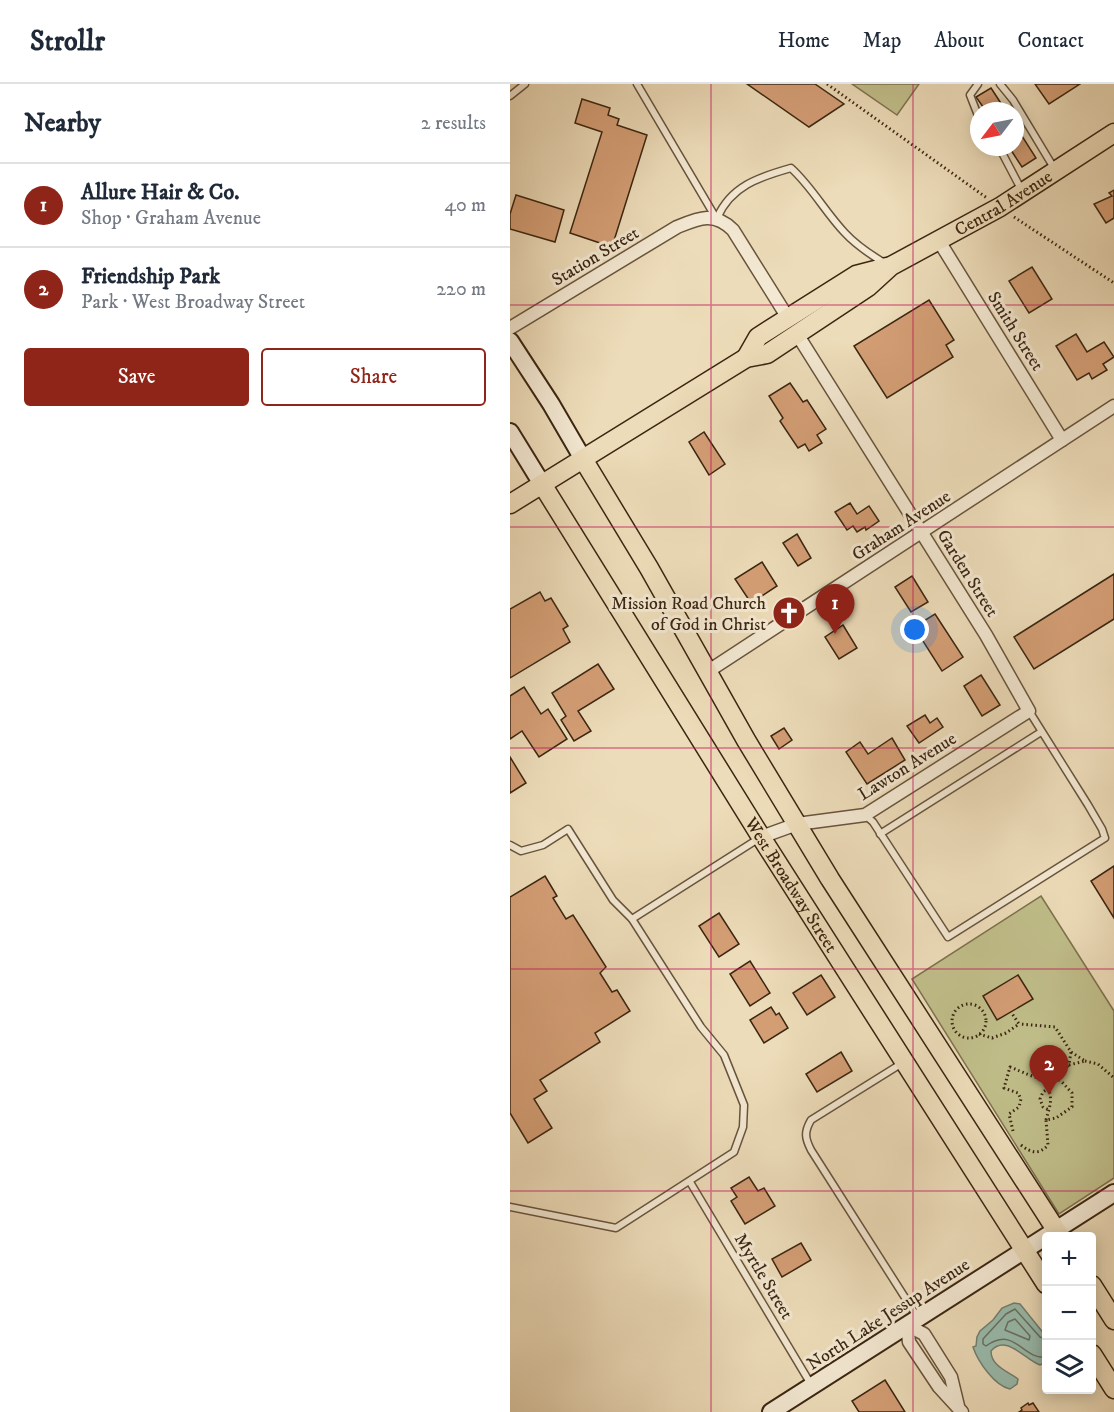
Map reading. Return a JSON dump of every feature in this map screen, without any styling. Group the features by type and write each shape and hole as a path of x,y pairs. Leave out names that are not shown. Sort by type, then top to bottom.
{"main road":[{"name":"Central Avenue","path":"746,358 758,337 856,275 891,266 939,241 1022,192 1114,133"},
{"name":"Central Avenue","path":"510,504 746,358 767,354 868,287 891,266"},
{"name":"West Broadway Street","path":"583,459 649,568 706,672 796,824 1057,1232"},
{"name":"West Broadway Street","path":"542,484 761,837 1042,1276"},
{"path":"1093,1286 1114,1320"},
{"path":"1096,1360 1114,1389"}],"street":[{"name":"Station Street","path":"510,328 677,227 700,218 717,218"},
{"path":"717,218 725,222 732,230 788,318"},
{"name":"Smith Street","path":"939,241 1062,440"},
{"name":"Garden Street","path":"798,334 986,635 1029,711"},
{"path":"510,341 583,459"},
{"name":"Graham Avenue","path":"706,672 1114,406"},
{"path":"510,432 542,484"},
{"name":"Lawton Avenue","path":"761,837 796,824 865,815 1029,711"},
{"name":"North Lake Jessup Avenue","path":"1059,1232 1114,1193"},
{"name":"North Lake Jessup Avenue","path":"771,1412 1042,1241"},
{"path":"913,1322 924,1334 951,1377 960,1410"}],"lane":[{"path":"510,96 525,84"},
{"path":"637,84 717,218"},
{"path":"973,102 970,95 978,84"},
{"path":"1000,84 1056,171"},
{"path":"1004,156 1022,192"},
{"path":"717,218 722,206 737,190 766,175 791,168 804,179 845,233 866,252 891,266"},
{"path":"865,815 873,822 948,937 1104,838 1102,829 1088,805 1029,711"},
{"path":"880,834 1041,732"},
{"path":"510,845 521,851 543,844 568,829 613,900 632,919 701,1027 724,1054 744,1105 743,1127 734,1152 615,1228 510,1207"},
{"path":"632,919 761,837"},
{"path":"904,1062 811,1120 806,1128 805,1138 913,1322"},
{"name":"Myrtle Street","path":"690,1182 812,1386"}],"path":[{"path":"827,84 986,197"},
{"path":"1012,216 1114,283"},
{"path":"979,1034 986,1022 980,1008 966,1004 956,1009 951,1019 954,1030 963,1037 974,1037 979,1034 993,1038 1019,1024 1055,1027 1071,1052 1085,1061 1098,1064 1114,1078"},
{"path":"1011,1012 1019,1024"},
{"path":"1069,1065 1071,1052"},
{"path":"1015,1134 1009,1114 1019,1107 1021,1099 1018,1093 1004,1088 1010,1067 1033,1077 1047,1079 1054,1077 1069,1065 1085,1061"},
{"path":"1046,1120 1056,1118 1068,1111 1074,1100 1068,1087 1054,1077"},
{"path":"1020,1143 1027,1150 1035,1152 1043,1150 1048,1145 1046,1120 1051,1103 1045,1083 1047,1079"},
{"path":"1048,1088 1040,1099 1043,1107 1049,1110"}],"shaded area":[{"path":"852,84 919,84 897,115"},
{"path":"1041,896 1114,1011 1114,1178 1059,1214 912,979"}],"water":[{"path":"1014,1303 1020,1304 1042,1331 1042,1364 1040,1365 1009,1346 997,1346 991,1351 994,1361 1000,1368 1018,1379 1017,1384 1010,1389 1004,1387 988,1372 973,1347 976,1346 980,1331 1002,1308"}],"building":[{"path":"747,84 815,84 844,104 809,127"},
{"path":"1035,84 1080,84 1049,104"},
{"path":"991,88 1000,102 980,102 976,97"},
{"path":"582,99 610,108 608,115 619,119 617,125 647,135 612,247 570,233 602,132 575,123"},
{"path":"1024,139 1036,158 1022,167 1015,156 1024,156"},
{"path":"1114,190 1114,218 1106,223 1094,204 1112,196 1109,193"},
{"path":"516,195 564,210 555,242 510,229 510,214"},
{"path":"1032,267 1052,299 1029,313 1009,281"},
{"path":"929,300 954,340 946,345 953,357 887,398 854,346"},
{"path":"1076,334 1087,352 1104,342 1114,357 1103,364 1107,370 1092,379 1089,373 1077,380 1056,346"},
{"path":"790,383 803,402 807,400 826,429 817,435 822,443 809,451 805,444 798,448 780,421 783,418 769,396"},
{"path":"704,432 725,464 709,475 689,442"},
{"path":"850,503 857,514 869,506 879,521 866,530 865,527 857,532 853,526 847,530 835,512"},
{"path":"797,534 811,558 798,566 783,543"},
{"path":"762,562 777,586 751,603 735,579"},
{"path":"1114,574 1114,619 1034,669 1014,637"},
{"path":"912,576 928,602 911,612 895,587"},
{"path":"540,592 545,601 551,598 568,626 563,629 570,642 510,678 510,609"},
{"path":"935,614 963,657 942,671 914,627"},
{"path":"843,625 857,648 839,659 825,637"},
{"path":"598,664 614,689 578,711 591,731 574,741 561,720 566,716 552,693"},
{"path":"981,675 1000,705 982,716 964,686"},
{"path":"524,687 541,714 548,709 567,739 539,757 522,731 510,739 510,696"},
{"path":"925,715 930,723 937,718 943,727 919,743 907,726"},
{"path":"784,728 792,740 779,749 771,736"},
{"path":"892,738 905,760 867,784 846,752 860,742 868,754"},
{"path":"510,757 526,783 510,793"},
{"path":"1114,866 1114,918 1091,881"},
{"path":"545,876 557,896 553,898 566,919 573,915 606,967 600,973 612,992 617,990 630,1011 595,1033 600,1042 540,1080 547,1091 534,1099 552,1128 528,1143 510,1113 510,897"},
{"path":"719,913 739,944 719,957 699,926"},
{"path":"750,961 770,993 750,1006 730,974"},
{"path":"821,975 835,997 807,1015 793,993"},
{"path":"1018,975 1033,999 997,1020 983,996"},
{"path":"771,1007 776,1015 779,1013 788,1028 764,1043 750,1020"},
{"path":"841,1052 852,1071 817,1092 806,1074"},
{"path":"749,1177 758,1191 764,1188 775,1206 745,1224 731,1201 737,1197 731,1188"},
{"path":"801,1243 811,1260 782,1277 772,1259"},
{"path":"885,1380 905,1412 859,1412 852,1401"},
{"path":"1028,1403 1029,1405 1033,1403 1039,1412 1019,1412"}],"place":[{"name":"Mission Road Church of God in Christ","path":"789,613"},
{"name":"Allure Hair & Co.","path":"835,634"},
{"name":"Friendship Park","path":"1049,1095"}]}
